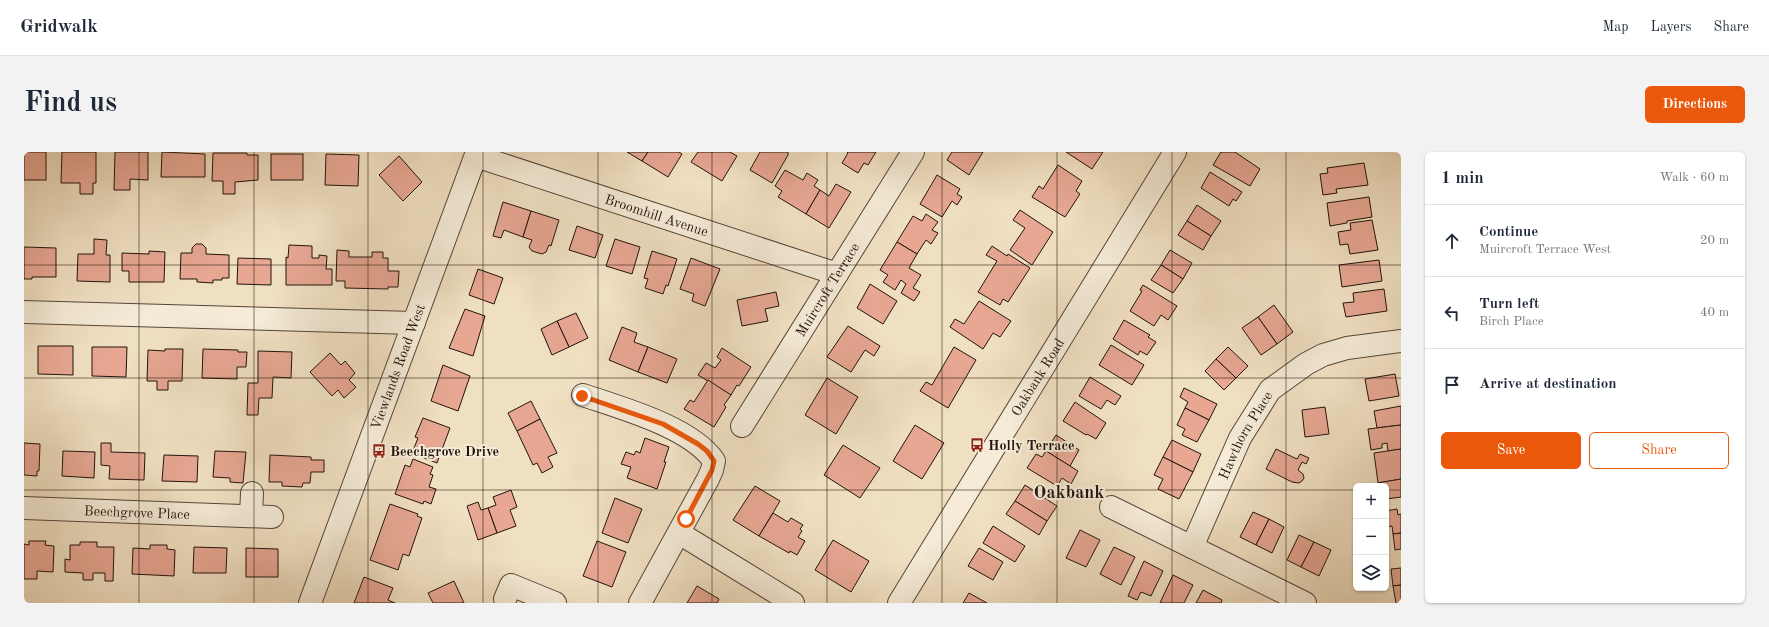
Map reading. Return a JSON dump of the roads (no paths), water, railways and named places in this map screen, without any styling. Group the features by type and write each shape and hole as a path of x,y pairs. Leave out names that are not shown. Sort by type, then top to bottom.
{"street":[{"name":"Muircroft Terrace","path":"742,426 913,152"},
{"name":"Oakbank Road","path":"900,603 1175,152"},
{"name":"Broomhill Avenue","path":"476,154 837,274"},
{"name":"Viewlands Road West","path":"310,603 476,154"},
{"path":"24,312 414,323"},
{"name":"Hawthorn Place","path":"1192,546 1240,438 1270,390 1306,364 1323,355 1347,348 1401,341"},
{"path":"583,393 663,424 698,444 707,451 714,461 712,470 640,603"},
{"path":"251,516 252,493"},
{"path":"1111,507 1305,603"},
{"name":"Beechgrove Place","path":"24,508 272,517"},
{"path":"679,533 793,603"},
{"path":"511,585 554,603"}],"place":[{"name":"Holly Terrace","path":"977,445"},
{"name":"Beechgrove Drive","path":"379,451"}],"district":[{"name":"Oakbank","path":"1069,492"}]}
